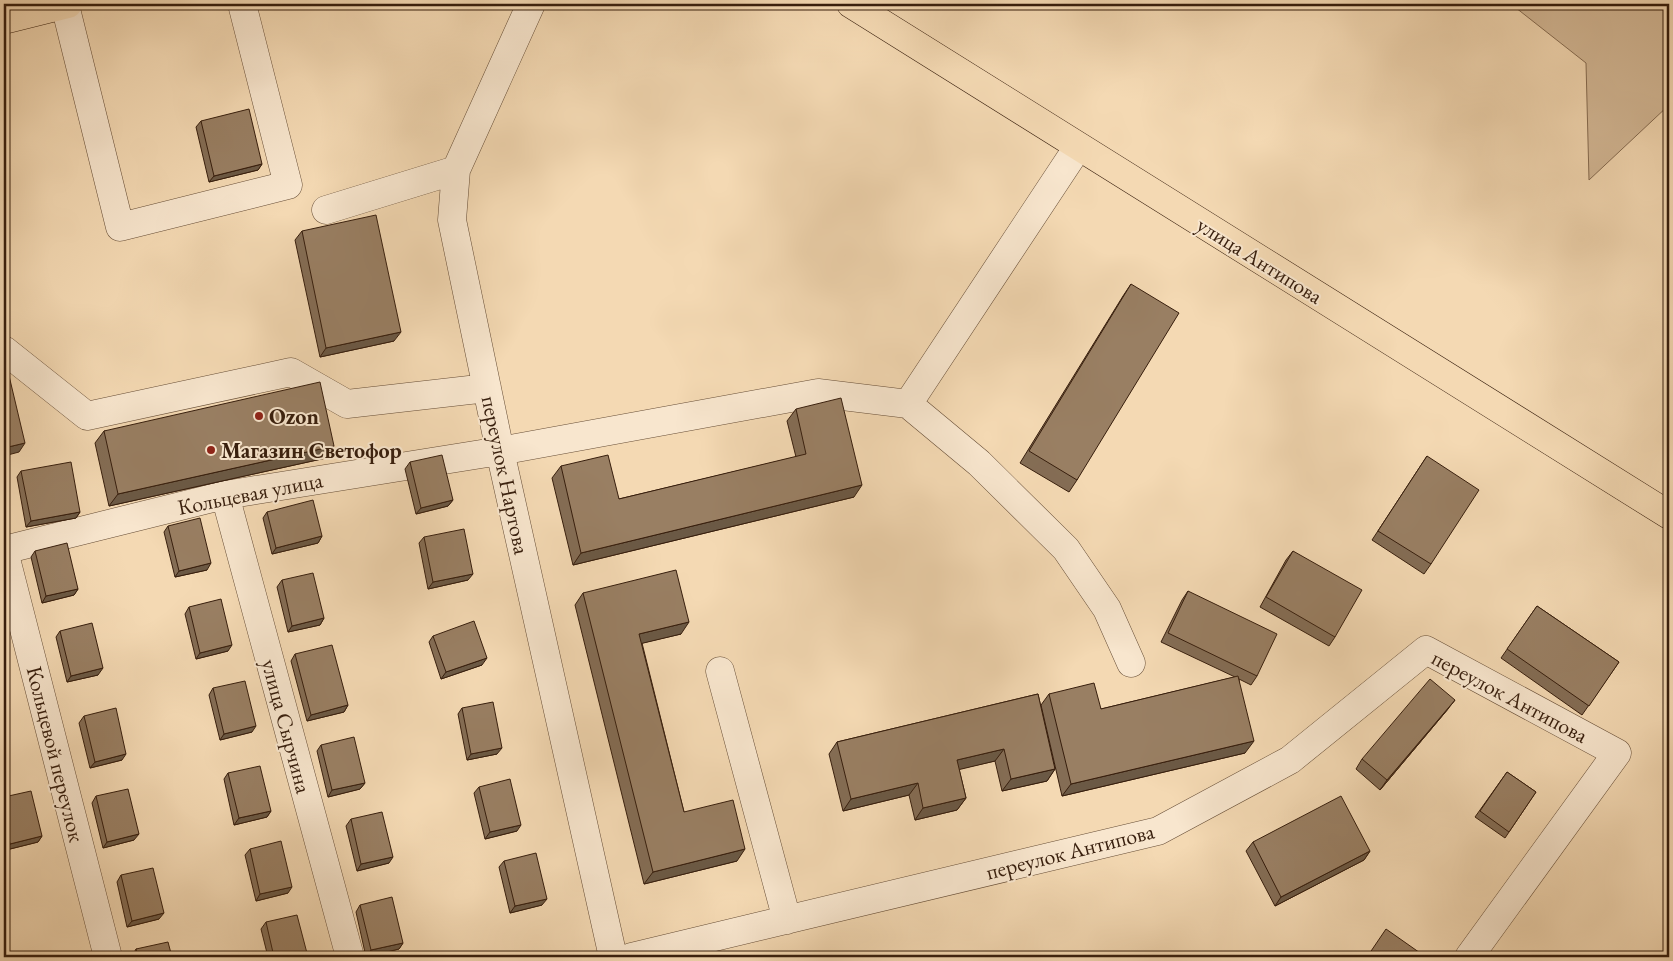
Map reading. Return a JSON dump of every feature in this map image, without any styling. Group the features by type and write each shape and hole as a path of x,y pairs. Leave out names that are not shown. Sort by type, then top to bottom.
{"main road":[{"path":"4,20 67,4"},
{"name":"улица Антипова","path":"851,4 1669,515"}],"street":[{"path":"67,4 120,227 288,185 242,4"},
{"name":"переулок Нартова","path":"531,4 456,170 452,220 500,451 613,957"},
{"path":"1078,147 908,404 979,463 1066,549 1107,609 1131,662"},
{"path":"326,210 456,170"},
{"path":"4,350 87,416 291,372 348,404 487,388"},
{"name":"Кольцевая улица","path":"4,551 225,495 500,451 818,393 908,404"},
{"name":"улица Сырчина","path":"225,495 350,957"},
{"name":"Кольцевой переулок","path":"4,551 108,957"},
{"name":"переулок Антипова","path":"631,957 1158,831 1290,760 1426,650 1617,753 1469,957"},
{"path":"720,670 786,920"}],"shaded area":[{"path":"1511,4 1669,4 1669,105 1589,180 1586,63"}],"building":[{"path":"249,109 262,164 214,176 201,121"},
{"path":"376,215 401,332 326,348 302,231"},
{"path":"1131,284 1179,313 1077,480 1029,451"},
{"path":"4,363 6,363 25,443 4,448"},
{"name":"Магазин Светофор","path":"320,382 334,446 118,494 104,431"},
{"path":"841,398 862,485 581,553 561,466 608,455 619,499 806,454 796,409"},
{"path":"442,455 453,500 421,508 410,462"},
{"path":"1427,456 1479,490 1431,564 1378,531"},
{"path":"71,462 80,512 31,521 21,471"},
{"path":"313,500 322,536 276,548 267,512"},
{"path":"200,518 211,563 179,571 168,526"},
{"path":"464,529 473,574 433,582 424,537"},
{"path":"67,543 78,589 46,596 35,551"},
{"path":"1293,551 1362,590 1335,637 1266,597"},
{"path":"676,570 689,622 639,634 684,812 733,800 745,849 653,872 583,593"},
{"path":"313,573 324,618 292,626 282,580"},
{"path":"1188,591 1277,634 1257,676 1168,633"},
{"path":"221,599 232,645 200,653 189,607"},
{"path":"1537,606 1619,662 1589,706 1507,649"},
{"path":"474,621 487,658 446,672 433,636"},
{"path":"92,623 103,668 71,676 60,631"},
{"path":"332,645 348,705 311,715 295,654"},
{"path":"1238,676 1254,741 1071,784 1049,694 1094,683 1101,709"},
{"path":"1430,679 1455,700 1387,780 1362,759"},
{"path":"245,681 256,726 224,734 213,688"},
{"path":"1038,694 1055,769 1011,779 1004,749 957,760 966,798 923,808 918,783 851,799 837,742"},
{"path":"493,702 502,748 471,754 462,708"},
{"path":"116,708 126,754 95,762 84,716"},
{"path":"354,737 365,783 332,790 321,745"},
{"path":"260,766 271,811 239,818 228,773"},
{"path":"1507,772 1536,792 1509,832 1480,811"},
{"path":"510,779 521,825 490,832 479,787"},
{"path":"128,789 139,834 107,842 96,796"},
{"path":"31,791 42,836 10,844 4,816 4,797"},
{"path":"1341,796 1370,851 1281,897 1253,842"},
{"path":"382,812 393,857 361,864 351,819"},
{"path":"281,841 292,887 260,894 250,849"},
{"path":"536,853 547,899 515,906 504,861"},
{"path":"153,868 164,913 132,921 121,875"},
{"path":"392,897 403,943 371,950 360,905"},
{"path":"297,915 308,957 274,957 266,922"},
{"path":"1386,929 1423,955 1422,957 1367,957"},
{"path":"168,942 172,957 138,957 136,949"}],"place":[{"name":"Ozon","path":"259,416"},
{"name":"Магазин Светофор","path":"211,450"}]}
